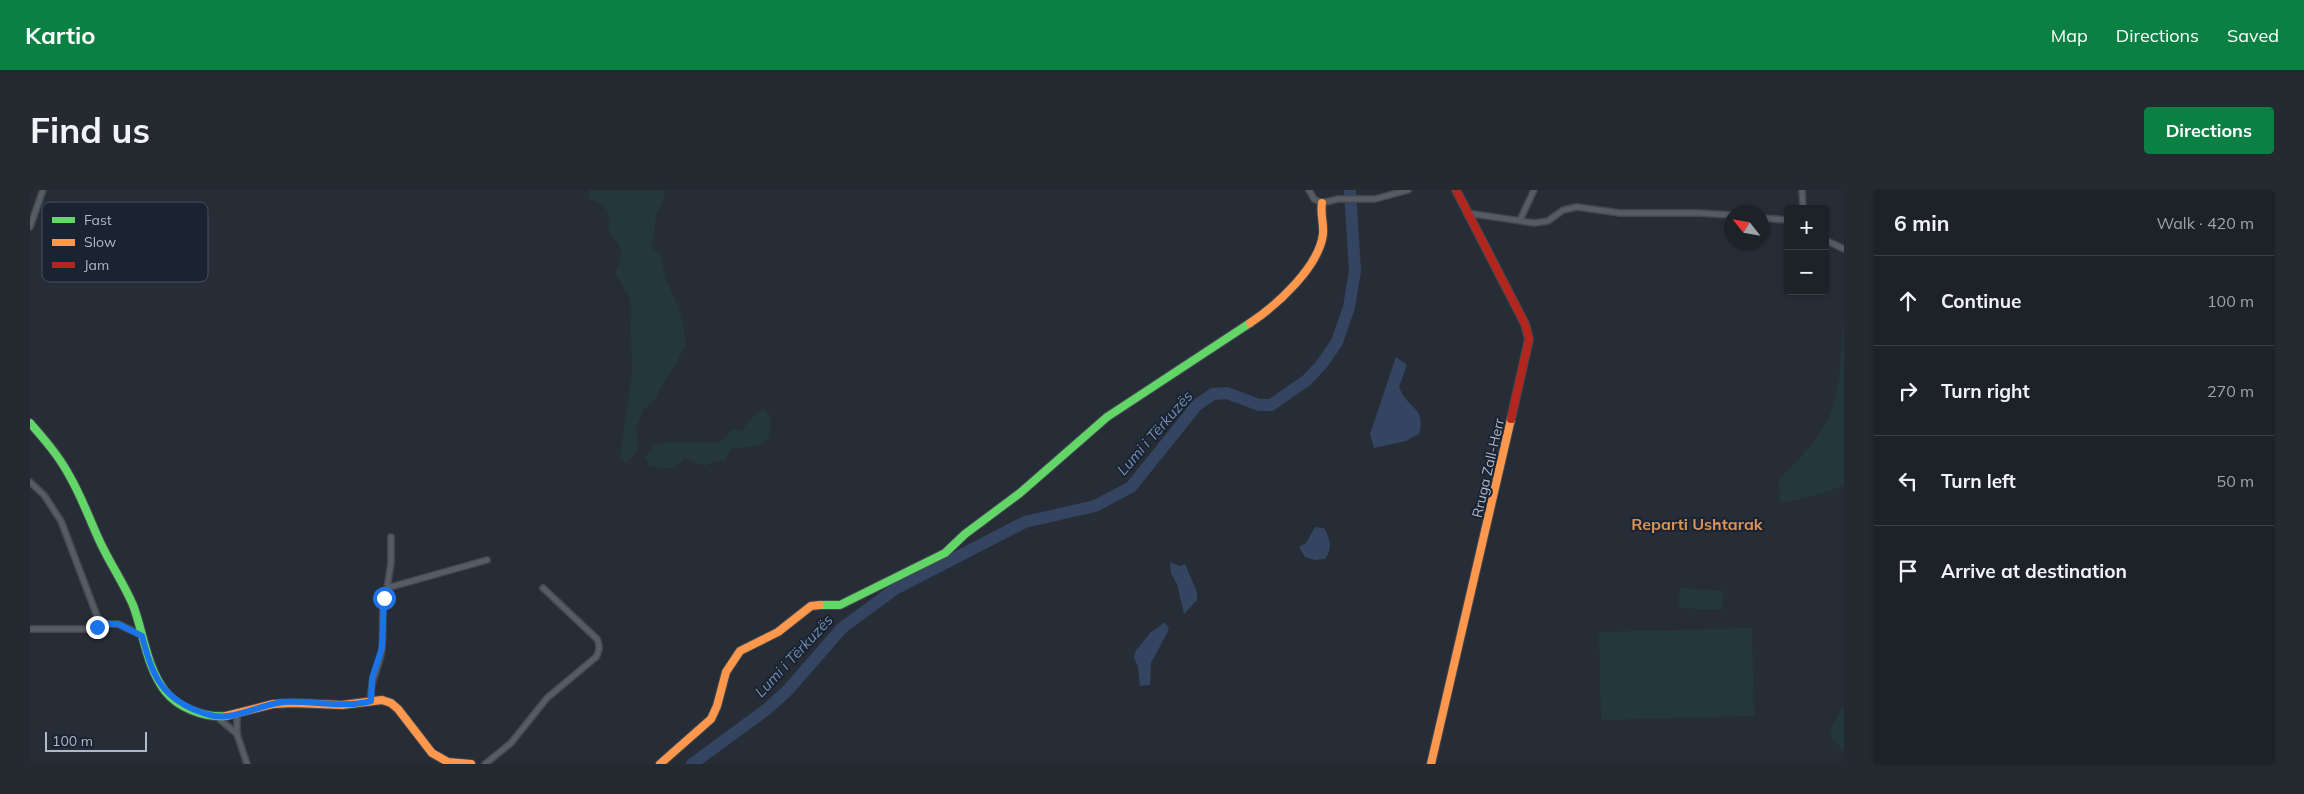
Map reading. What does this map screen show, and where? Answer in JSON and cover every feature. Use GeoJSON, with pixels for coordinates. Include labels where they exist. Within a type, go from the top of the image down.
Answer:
{"type":"FeatureCollection","features":[{"type":"Feature","properties":{"kind":"street"},"geometry":{"type":"LineString","coordinates":[[30,227],[44,190]]}},
{"type":"Feature","properties":{"kind":"street"},"geometry":{"type":"LineString","coordinates":[[1309,190],[1314,199],[1322,203],[1338,199],[1386,198],[1408,190]]}},
{"type":"Feature","properties":{"kind":"street","name":"Rruga Zall-Herr"},"geometry":{"type":"LineString","coordinates":[[1431,764],[1529,339],[1525,324],[1456,190]]}},
{"type":"Feature","properties":{"kind":"street"},"geometry":{"type":"LineString","coordinates":[[1520,220],[1534,190]]}},
{"type":"Feature","properties":{"kind":"street"},"geometry":{"type":"LineString","coordinates":[[1802,190],[1803,205]]}},
{"type":"Feature","properties":{"kind":"street"},"geometry":{"type":"LineString","coordinates":[[660,764],[672,750],[700,731],[712,719],[719,706],[726,671],[744,647],[776,634],[810,606],[817,603],[840,605],[936,558],[965,534],[1020,494],[1107,417],[1258,318],[1301,278],[1319,252],[1323,232],[1320,212],[1322,203]]}},
{"type":"Feature","properties":{"kind":"street"},"geometry":{"type":"LineString","coordinates":[[1467,214],[1542,222],[1563,210],[1577,207],[1620,213],[1724,215]]}},
{"type":"Feature","properties":{"kind":"street"},"geometry":{"type":"LineString","coordinates":[[1769,219],[1784,220]]}},
{"type":"Feature","properties":{"kind":"street"},"geometry":{"type":"LineString","coordinates":[[1829,242],[1844,249]]}},
{"type":"Feature","properties":{"kind":"street"},"geometry":{"type":"LineString","coordinates":[[30,423],[50,445],[74,483],[100,542],[131,601],[150,662],[164,690],[182,705],[216,716],[237,734]]}},
{"type":"Feature","properties":{"kind":"street"},"geometry":{"type":"LineString","coordinates":[[30,482],[44,495],[61,521],[100,624]]}},
{"type":"Feature","properties":{"kind":"street"},"geometry":{"type":"LineString","coordinates":[[371,701],[372,678],[382,648],[382,607],[391,563],[391,537]]}},
{"type":"Feature","properties":{"kind":"street"},"geometry":{"type":"LineString","coordinates":[[387,588],[487,560]]}},
{"type":"Feature","properties":{"kind":"street"},"geometry":{"type":"LineString","coordinates":[[485,764],[511,743],[547,698],[596,657],[599,651],[600,644],[597,639],[543,588]]}},
{"type":"Feature","properties":{"kind":"street"},"geometry":{"type":"LineString","coordinates":[[30,629],[93,629],[100,624],[118,624],[142,636]]}},
{"type":"Feature","properties":{"kind":"street"},"geometry":{"type":"LineString","coordinates":[[216,716],[237,714],[270,704],[284,702],[353,705],[381,700],[394,704],[406,718],[423,747],[433,755],[442,760],[471,764]]}},
{"type":"Feature","properties":{"kind":"street"},"geometry":{"type":"LineString","coordinates":[[237,714],[237,734],[247,764]]}},
{"type":"Feature","properties":{"kind":"green space"},"geometry":{"type":"Polygon","coordinates":[[[589,190],[666,190],[656,217],[652,248],[661,256],[665,277],[678,307],[684,328],[685,347],[654,400],[643,410],[636,429],[638,450],[626,464],[620,458],[632,375],[630,297],[615,274],[621,252],[618,243],[608,232],[609,214],[604,207],[588,198],[589,190]]]}},
{"type":"Feature","properties":{"kind":"green space"},"geometry":{"type":"Polygon","coordinates":[[[1844,319],[1844,486],[1801,499],[1780,502],[1779,480],[1813,443],[1833,407],[1840,369],[1844,319]]]}},
{"type":"Feature","properties":{"kind":"green space"},"geometry":{"type":"Polygon","coordinates":[[[763,409],[771,416],[769,438],[757,446],[731,449],[725,460],[714,461],[705,466],[684,458],[675,468],[650,467],[645,457],[656,444],[666,442],[719,443],[732,429],[742,431],[749,420],[763,409]]]}},
{"type":"Feature","properties":{"kind":"green space"},"geometry":{"type":"Polygon","coordinates":[[[1680,588],[1724,591],[1722,610],[1678,608],[1680,588]]]}},
{"type":"Feature","properties":{"kind":"green space"},"geometry":{"type":"Polygon","coordinates":[[[1752,628],[1754,716],[1601,720],[1599,632],[1752,628]]]}},
{"type":"Feature","properties":{"kind":"green space"},"geometry":{"type":"Polygon","coordinates":[[[1841,709],[1844,710],[1844,752],[1829,734],[1841,709]]]}},
{"type":"Feature","properties":{"kind":"water"},"geometry":{"type":"Polygon","coordinates":[[[1396,357],[1407,365],[1399,387],[1402,394],[1418,413],[1421,425],[1419,434],[1406,441],[1374,448],[1370,434],[1396,357]]]}},
{"type":"Feature","properties":{"kind":"water"},"geometry":{"type":"Polygon","coordinates":[[[1315,527],[1324,528],[1328,536],[1330,547],[1325,559],[1315,560],[1305,557],[1299,547],[1306,543],[1315,527]]]}},
{"type":"Feature","properties":{"kind":"water"},"geometry":{"type":"Polygon","coordinates":[[[1170,562],[1180,566],[1185,564],[1197,592],[1197,600],[1184,614],[1177,584],[1171,573],[1170,562]]]}},
{"type":"Feature","properties":{"kind":"water"},"geometry":{"type":"Polygon","coordinates":[[[1165,622],[1169,629],[1151,663],[1150,685],[1140,686],[1138,667],[1134,658],[1135,652],[1150,633],[1165,622]]]}},
{"type":"Feature","properties":{"kind":"waterway","name":"Lumi i Tërkuzës"},"geometry":{"type":"LineString","coordinates":[[692,764],[767,709],[788,690],[842,628],[895,589],[1025,522],[1095,506],[1131,487],[1197,405],[1213,394],[1227,393],[1259,405],[1271,405],[1307,380],[1321,365],[1337,342],[1349,307],[1355,271],[1350,190]]}},
{"type":"Feature","properties":{"kind":"traffic: fast"},"geometry":{"type":"LineString","coordinates":[[820,605],[840,605],[945,553],[965,534],[1020,493],[1107,417],[1250,323]]}},
{"type":"Feature","properties":{"kind":"traffic: fast"},"geometry":{"type":"LineString","coordinates":[[30,423],[61,461],[78,492],[101,544],[133,605],[149,660],[165,691],[170,697],[192,711],[226,716]]}},
{"type":"Feature","properties":{"kind":"traffic: slow"},"geometry":{"type":"LineString","coordinates":[[1250,323],[1284,296],[1314,259],[1320,247],[1323,234],[1322,203]]}},
{"type":"Feature","properties":{"kind":"traffic: slow"},"geometry":{"type":"LineString","coordinates":[[1431,764],[1511,419]]}},
{"type":"Feature","properties":{"kind":"traffic: slow"},"geometry":{"type":"LineString","coordinates":[[660,764],[711,719],[717,706],[726,672],[740,651],[778,632],[811,606],[820,605]]}},
{"type":"Feature","properties":{"kind":"traffic: slow"},"geometry":{"type":"LineString","coordinates":[[226,716],[273,704],[342,705],[382,700],[391,703],[398,709],[432,753],[448,762],[471,764]]}},
{"type":"Feature","properties":{"kind":"traffic: jam"},"geometry":{"type":"LineString","coordinates":[[1456,190],[1525,324],[1529,339],[1511,419]]}},
{"type":"Feature","properties":{"kind":"district","name":"Reparti Ushtarak"},"geometry":{"type":"Point","coordinates":[1697,524]}},
{"type":"Feature","properties":{"kind":"route"},"geometry":{"type":"LineString","coordinates":[[97,627],[100,624],[114,623],[126,626],[142,636],[150,662],[164,690],[171,698],[182,705],[200,712],[216,716],[227,716],[284,702],[353,705],[371,701],[372,678],[382,648],[382,607],[384,598]]}}]}
